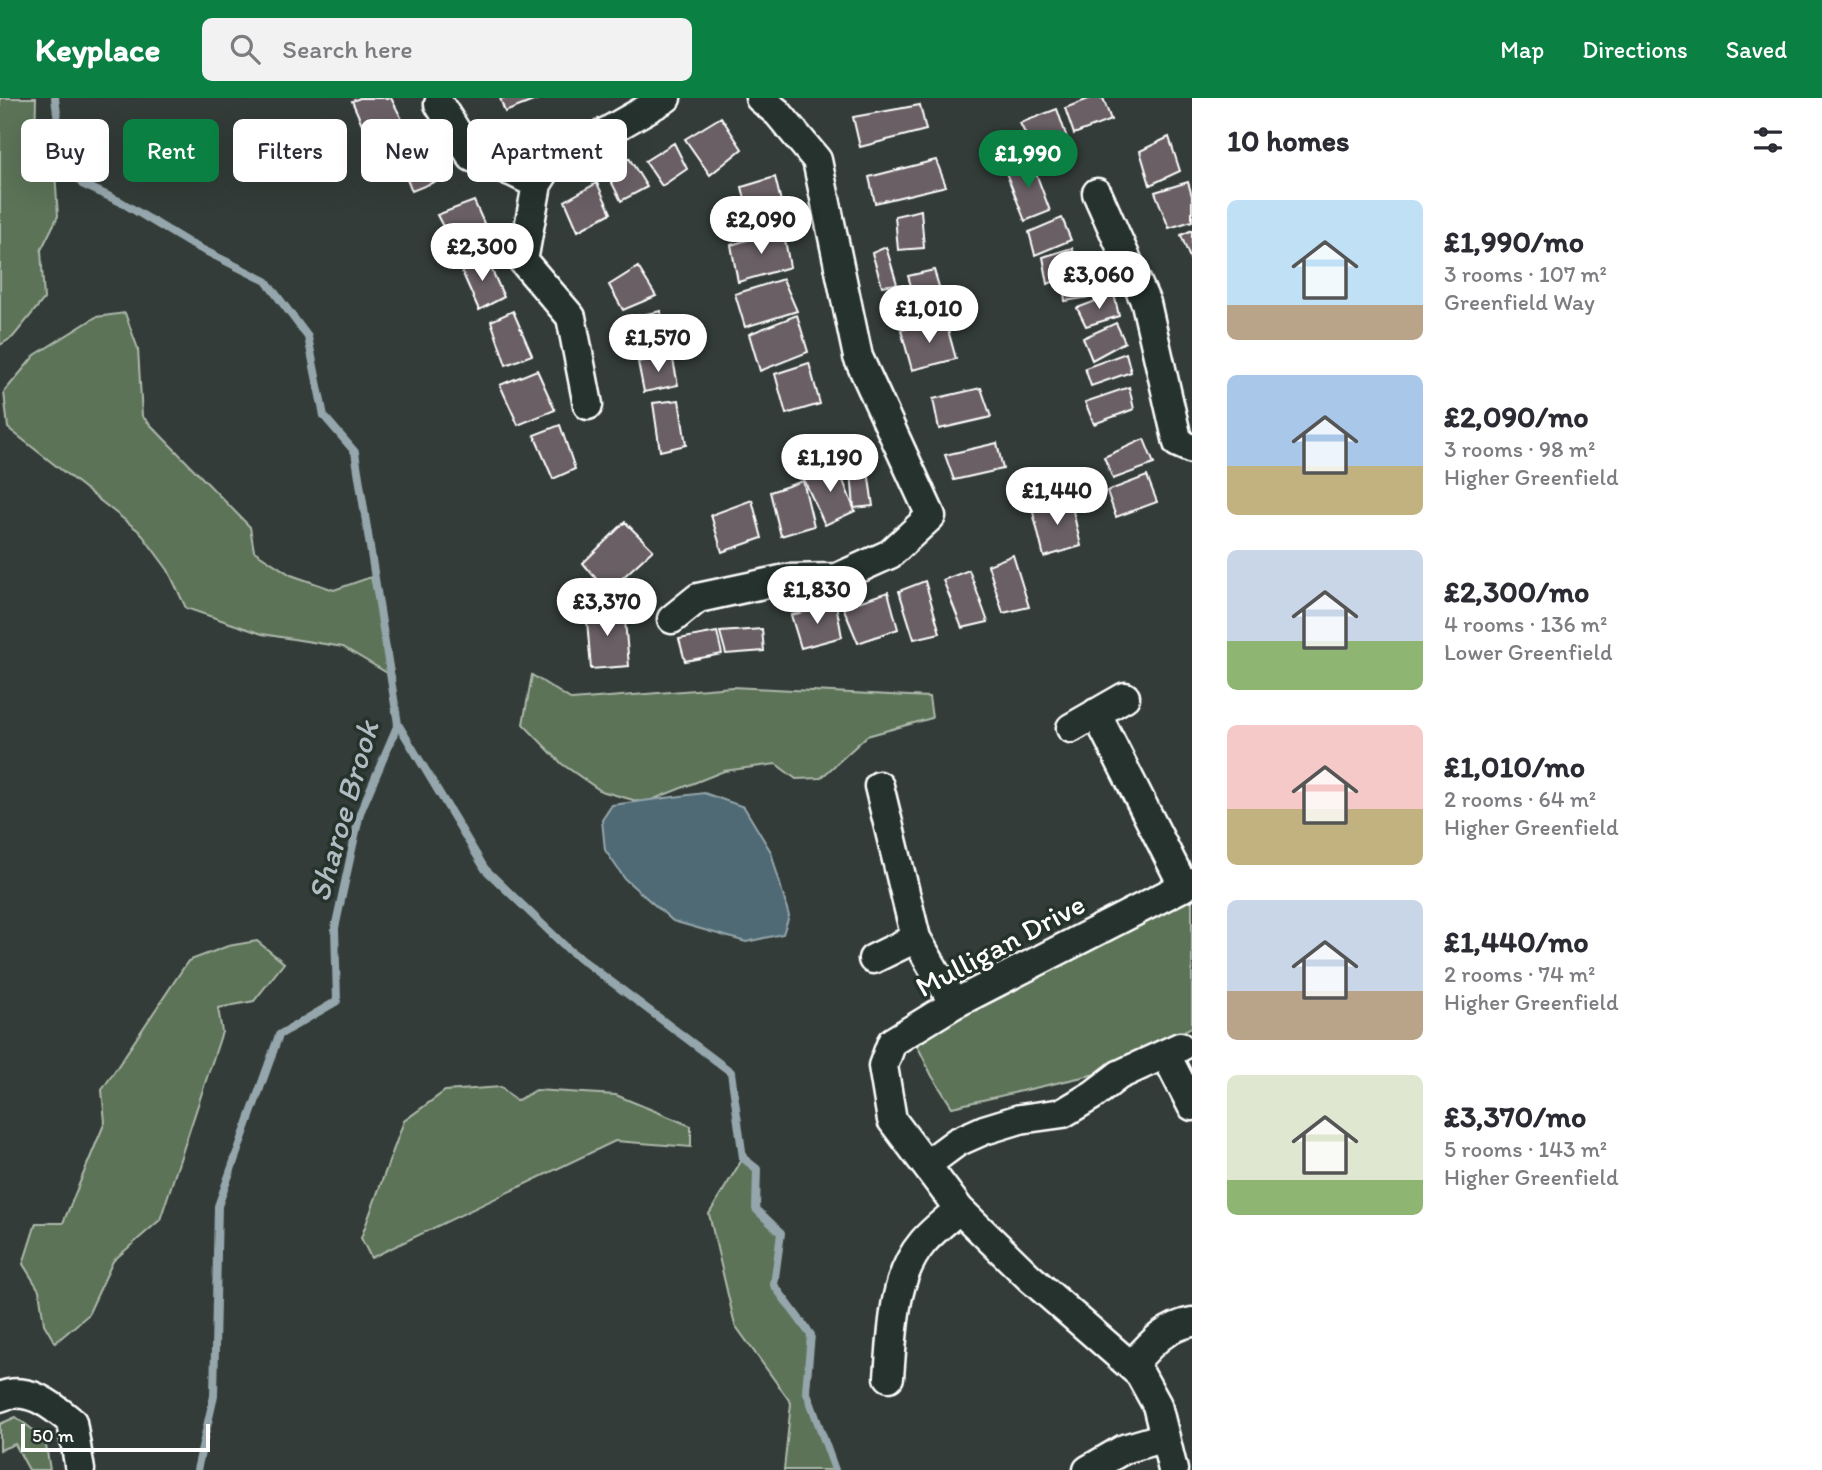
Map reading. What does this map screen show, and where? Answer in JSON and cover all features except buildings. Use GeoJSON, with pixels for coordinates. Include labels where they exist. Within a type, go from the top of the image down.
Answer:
{"type":"FeatureCollection","features":[{"type":"Feature","properties":{"kind":"street"},"geometry":{"type":"LineString","coordinates":[[588,405],[571,317],[523,261],[537,184],[549,165],[666,98]]}},
{"type":"Feature","properties":{"kind":"street"},"geometry":{"type":"LineString","coordinates":[[672,619],[698,598],[786,579],[837,578],[890,554],[931,516],[858,357],[817,160],[778,113],[761,98]]}},
{"type":"Feature","properties":{"kind":"street"},"geometry":{"type":"LineString","coordinates":[[439,104],[472,157],[537,184]]}},
{"type":"Feature","properties":{"kind":"street"},"geometry":{"type":"LineString","coordinates":[[1097,193],[1146,303],[1178,443],[1192,449]]}},
{"type":"Feature","properties":{"kind":"street"},"geometry":{"type":"LineString","coordinates":[[1071,728],[1125,697]]}},
{"type":"Feature","properties":{"kind":"street"},"geometry":{"type":"LineString","coordinates":[[1096,713],[1188,884]]}},
{"type":"Feature","properties":{"kind":"street"},"geometry":{"type":"LineString","coordinates":[[879,786],[916,938],[954,1004]]}},
{"type":"Feature","properties":{"kind":"street","name":"Mulligan Drive"},"geometry":{"type":"LineString","coordinates":[[1173,1470],[1157,1405],[1140,1374],[1029,1278],[959,1209],[892,1120],[883,1066],[892,1042],[954,1004],[1188,884]]}},
{"type":"Feature","properties":{"kind":"street"},"geometry":{"type":"LineString","coordinates":[[873,959],[916,938]]}},
{"type":"Feature","properties":{"kind":"street"},"geometry":{"type":"LineString","coordinates":[[926,1165],[957,1142],[984,1130],[1020,1119],[1063,1114],[1119,1075],[1173,1051],[1192,1106]]}},
{"type":"Feature","properties":{"kind":"street"},"geometry":{"type":"LineString","coordinates":[[889,1377],[895,1312],[905,1268],[922,1242],[959,1209]]}},
{"type":"Feature","properties":{"kind":"street"},"geometry":{"type":"LineString","coordinates":[[1131,1366],[1158,1335],[1192,1322]]}},
{"type":"Feature","properties":{"kind":"street"},"geometry":{"type":"LineString","coordinates":[[0,1397],[10,1393],[32,1396],[51,1404],[72,1422],[80,1470]]}},
{"type":"Feature","properties":{"kind":"street"},"geometry":{"type":"LineString","coordinates":[[1088,1470],[1124,1449],[1165,1437]]}},
{"type":"Feature","properties":{"kind":"green space"},"geometry":{"type":"Polygon","coordinates":[[[0,98],[36,98],[36,119],[21,119],[21,182],[56,182],[58,216],[41,250],[44,299],[13,337],[0,345],[0,98]]]}},
{"type":"Feature","properties":{"kind":"green space"},"geometry":{"type":"Polygon","coordinates":[[[125,313],[138,349],[142,416],[250,527],[254,551],[291,575],[334,590],[371,577],[394,677],[343,647],[262,634],[186,608],[168,570],[140,532],[8,428],[4,392],[35,355],[96,317],[125,313]]]}},
{"type":"Feature","properties":{"kind":"green space"},"geometry":{"type":"Polygon","coordinates":[[[532,675],[572,700],[732,687],[929,697],[932,718],[867,736],[821,778],[796,779],[776,764],[724,771],[644,803],[601,791],[562,764],[523,724],[532,675]]]}},
{"type":"Feature","properties":{"kind":"green space"},"geometry":{"type":"Polygon","coordinates":[[[1192,897],[1192,1027],[1100,1073],[952,1107],[932,1076],[915,1041],[1192,897]]]}},
{"type":"Feature","properties":{"kind":"green space"},"geometry":{"type":"Polygon","coordinates":[[[257,941],[284,963],[254,1001],[218,1008],[222,1032],[160,1220],[113,1261],[88,1315],[55,1343],[44,1324],[39,1290],[23,1264],[36,1223],[63,1223],[105,1122],[102,1090],[188,961],[228,946],[257,941]]]}},
{"type":"Feature","properties":{"kind":"green space"},"geometry":{"type":"Polygon","coordinates":[[[501,1087],[516,1101],[536,1090],[616,1095],[691,1126],[691,1147],[615,1141],[371,1258],[361,1238],[404,1121],[445,1091],[501,1087]]]}},
{"type":"Feature","properties":{"kind":"green space"},"geometry":{"type":"Polygon","coordinates":[[[743,1158],[757,1169],[756,1209],[781,1233],[774,1285],[811,1335],[806,1390],[835,1470],[784,1470],[791,1403],[735,1325],[709,1214],[743,1158]]]}},
{"type":"Feature","properties":{"kind":"green space"},"geometry":{"type":"Polygon","coordinates":[[[16,1417],[45,1439],[50,1470],[29,1470],[15,1444],[0,1450],[0,1424],[16,1417]]]}},
{"type":"Feature","properties":{"kind":"water"},"geometry":{"type":"Polygon","coordinates":[[[704,793],[744,807],[771,852],[789,916],[783,934],[746,942],[673,921],[625,879],[605,850],[602,820],[612,805],[704,793]]]}},
{"type":"Feature","properties":{"kind":"waterway","name":"Sharoe Brook"},"geometry":{"type":"LineString","coordinates":[[55,98],[60,137],[82,184],[121,202],[189,243],[266,281],[308,337],[324,416],[355,452],[398,724],[360,813],[335,928],[337,1001],[279,1035],[218,1206],[214,1396],[197,1470]]}},
{"type":"Feature","properties":{"kind":"waterway"},"geometry":{"type":"LineString","coordinates":[[398,724],[485,869],[569,950],[731,1072],[743,1158],[757,1169],[756,1209],[781,1233],[774,1285],[811,1335],[806,1390],[835,1470]]}}]}
